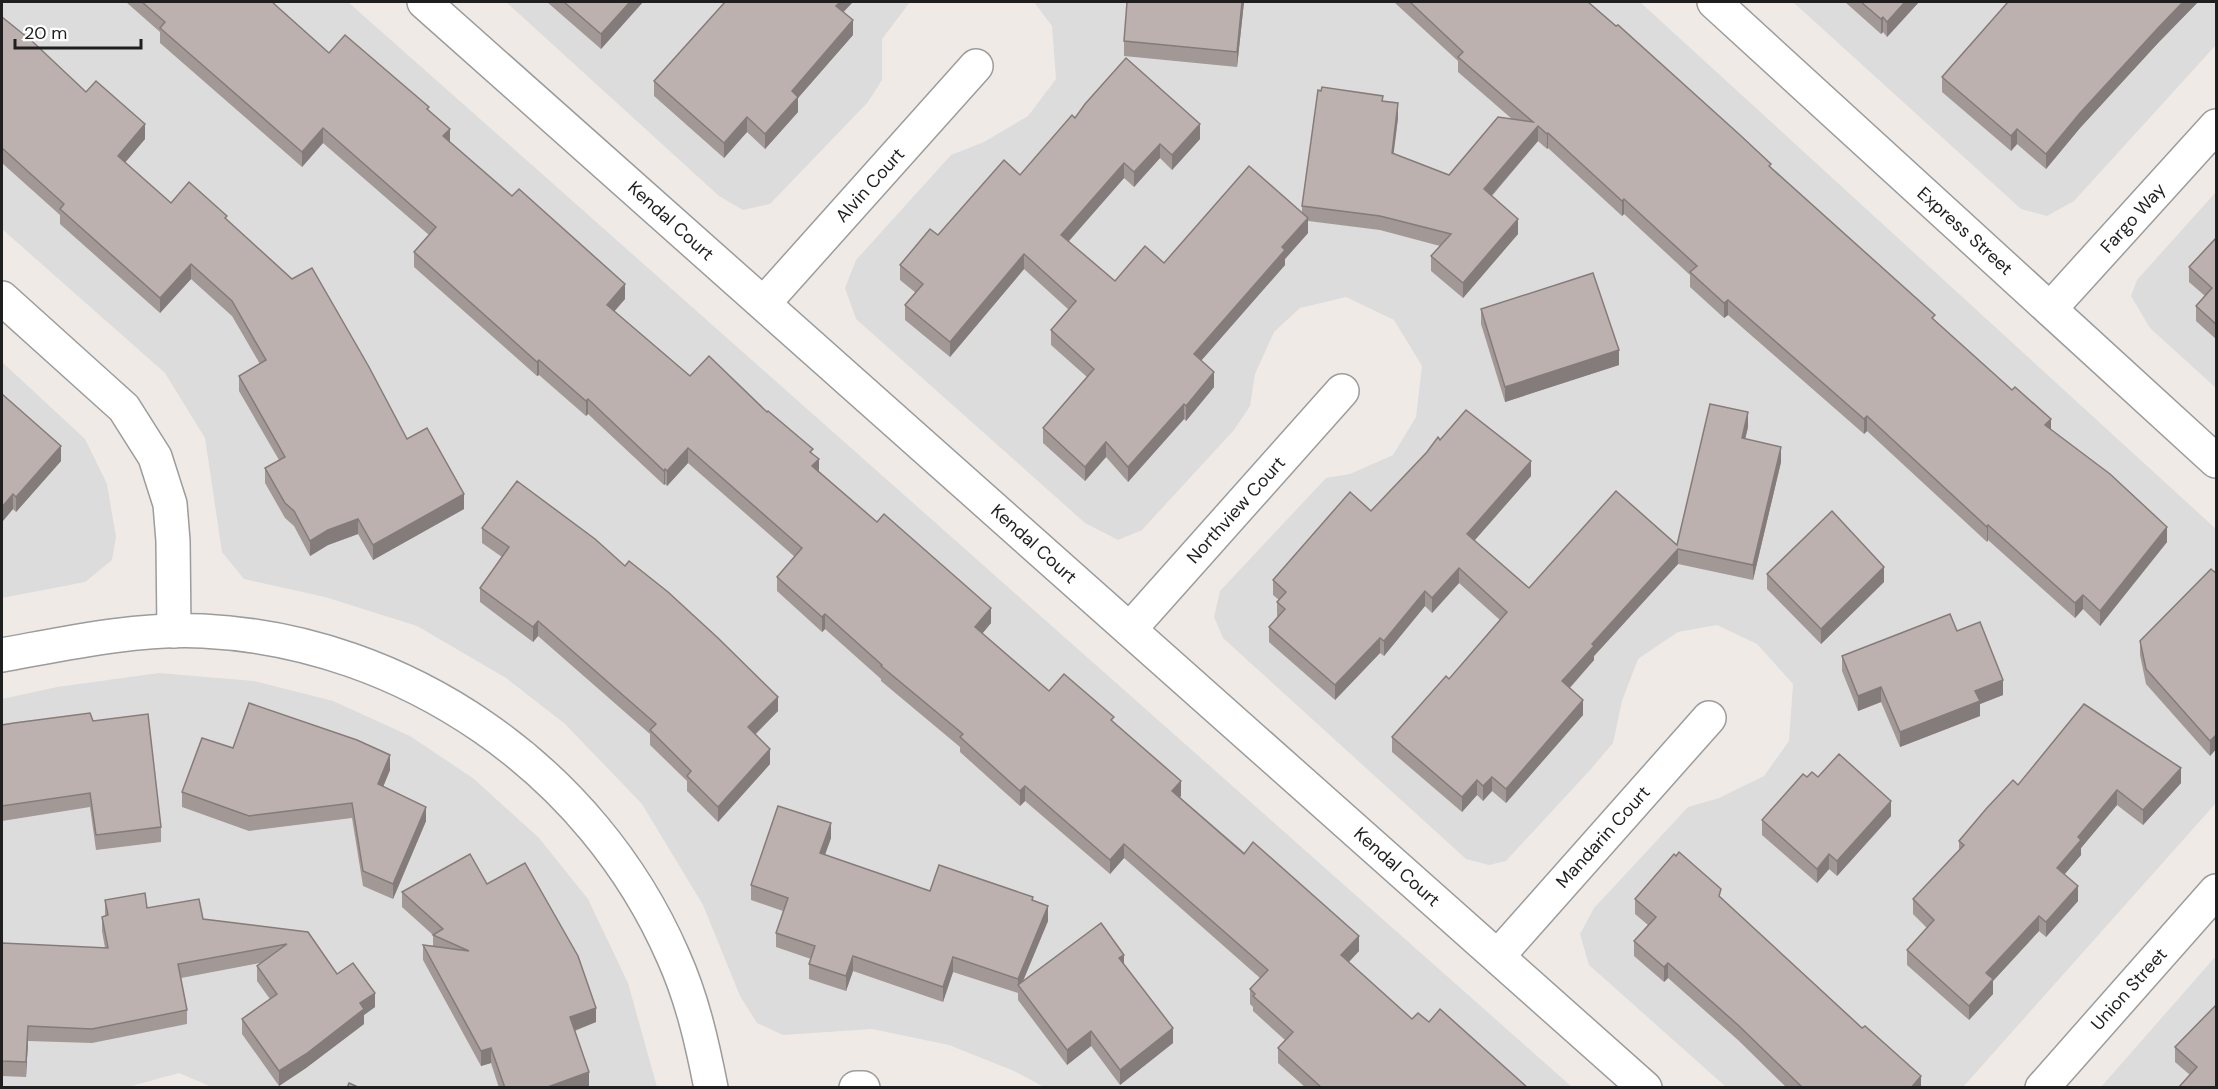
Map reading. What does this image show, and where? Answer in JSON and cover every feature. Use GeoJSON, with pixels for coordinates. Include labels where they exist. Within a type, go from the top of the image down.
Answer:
{"type":"FeatureCollection","features":[{"type":"Feature","properties":{"kind":"street","name":"Kendal Court"},"geometry":{"type":"LineString","coordinates":[[424,2],[1645,1088]]}},
{"type":"Feature","properties":{"kind":"street","name":"Express Street"},"geometry":{"type":"LineString","coordinates":[[1714,2],[2217,461]]}},
{"type":"Feature","properties":{"kind":"street","name":"Alvin Court"},"geometry":{"type":"LineString","coordinates":[[764,303],[976,66]]}},
{"type":"Feature","properties":{"kind":"street","name":"Fargo Way"},"geometry":{"type":"LineString","coordinates":[[2050,309],[2217,126]]}},
{"type":"Feature","properties":{"kind":"street"},"geometry":{"type":"LineString","coordinates":[[2,298],[124,408],[155,457],[171,513],[174,631]]}},
{"type":"Feature","properties":{"kind":"street","name":"Northview Court"},"geometry":{"type":"LineString","coordinates":[[1130,629],[1342,391]]}},
{"type":"Feature","properties":{"kind":"street"},"geometry":{"type":"LineString","coordinates":[[2,655],[121,634],[205,631],[278,640],[356,661],[434,695],[499,737],[551,781],[597,830],[639,889],[674,956],[700,1031],[711,1088]]}},
{"type":"Feature","properties":{"kind":"street","name":"Mandarin Court"},"geometry":{"type":"LineString","coordinates":[[1498,957],[1709,718]]}},
{"type":"Feature","properties":{"kind":"street","name":"Union Street"},"geometry":{"type":"LineString","coordinates":[[2042,1088],[2217,891]]}},
{"type":"Feature","properties":{"kind":"street"},"geometry":{"type":"LineString","coordinates":[[856,1088],[863,1088]]}},
{"type":"Feature","properties":{"kind":"shaded area"},"geometry":{"type":"Polygon","coordinates":[[[2,2],[348,2],[1572,1087],[1044,1087],[1014,1071],[949,1045],[872,1029],[783,1035],[757,1023],[740,996],[703,905],[642,804],[565,724],[506,678],[417,626],[325,597],[244,579],[222,552],[205,438],[165,373],[2,229],[2,2]]]}},
{"type":"Feature","properties":{"kind":"shaded area"},"geometry":{"type":"Polygon","coordinates":[[[506,2],[910,2],[882,39],[882,80],[868,102],[770,204],[743,210],[719,196],[506,2]]]}},
{"type":"Feature","properties":{"kind":"shaded area"},"geometry":{"type":"Polygon","coordinates":[[[1034,2],[1640,2],[2216,529],[2216,803],[1963,1087],[1726,1087],[1589,965],[1580,934],[1594,908],[1688,807],[1719,798],[1764,776],[1789,741],[1793,684],[1757,644],[1717,625],[1678,632],[1638,659],[1622,701],[1613,743],[1506,861],[1489,865],[1466,859],[1223,638],[1214,617],[1220,591],[1326,478],[1350,474],[1393,455],[1416,417],[1422,366],[1394,320],[1346,297],[1300,308],[1274,332],[1255,374],[1250,406],[1234,430],[1142,530],[1118,540],[1085,523],[856,319],[845,288],[856,260],[951,155],[984,142],[1028,116],[1056,79],[1052,26],[1034,2]]]}},
{"type":"Feature","properties":{"kind":"shaded area"},"geometry":{"type":"Polygon","coordinates":[[[1793,2],[2216,2],[2216,45],[2074,201],[2047,216],[2021,209],[1793,2]]]}},
{"type":"Feature","properties":{"kind":"shaded area"},"geometry":{"type":"Polygon","coordinates":[[[2216,192],[2216,388],[2150,328],[2131,296],[2137,280],[2216,192]]]}},
{"type":"Feature","properties":{"kind":"shaded area"},"geometry":{"type":"Polygon","coordinates":[[[2,362],[85,439],[107,484],[116,537],[112,560],[85,582],[2,598],[2,362]]]}},
{"type":"Feature","properties":{"kind":"shaded area"},"geometry":{"type":"Polygon","coordinates":[[[159,673],[254,681],[333,701],[410,736],[474,779],[539,838],[588,899],[628,983],[657,1087],[214,1088],[179,1073],[128,1087],[2,1087],[2,699],[57,687],[159,673]]]}},
{"type":"Feature","properties":{"kind":"shaded area"},"geometry":{"type":"Polygon","coordinates":[[[2216,956],[2216,1087],[2101,1087],[2216,956]]]}},
{"type":"Feature","properties":{"kind":"building"},"geometry":{"type":"Polygon","coordinates":[[[142,2],[272,2],[329,53],[345,35],[429,107],[427,109],[450,129],[443,136],[512,196],[519,189],[625,284],[607,305],[690,376],[709,356],[767,412],[813,449],[810,452],[819,459],[812,466],[877,522],[884,514],[991,608],[975,627],[1049,691],[1064,674],[1114,717],[1111,720],[1181,781],[1172,791],[1244,854],[1253,842],[1359,936],[1341,955],[1412,1019],[1418,1013],[1429,1022],[1440,1009],[1528,1088],[1322,1088],[1278,1048],[1293,1032],[1253,996],[1255,994],[1250,989],[1268,970],[1124,844],[1110,860],[1025,786],[1020,791],[960,737],[963,734],[881,666],[825,614],[822,617],[777,577],[802,548],[688,448],[667,471],[665,469],[664,471],[588,399],[586,401],[539,360],[537,362],[414,252],[436,227],[323,128],[302,152],[160,28],[165,22],[142,2]]]}},
{"type":"Feature","properties":{"kind":"building"},"geometry":{"type":"Polygon","coordinates":[[[564,2],[630,2],[601,34],[564,2]]]}},
{"type":"Feature","properties":{"kind":"building"},"geometry":{"type":"Polygon","coordinates":[[[725,2],[840,2],[836,6],[853,20],[792,91],[798,97],[765,134],[747,117],[724,143],[654,81],[725,2]]]}},
{"type":"Feature","properties":{"kind":"building"},"geometry":{"type":"Polygon","coordinates":[[[1127,2],[1242,2],[1237,52],[1124,41],[1127,2]]]}},
{"type":"Feature","properties":{"kind":"building"},"geometry":{"type":"Polygon","coordinates":[[[1410,2],[1588,2],[1616,26],[1618,25],[1740,135],[1771,164],[1769,166],[1935,315],[1932,318],[2012,390],[2015,387],[2051,419],[2045,425],[2110,474],[2167,527],[2100,611],[2083,595],[2075,603],[1988,525],[1987,527],[1867,416],[1864,419],[1728,300],[1724,303],[1690,272],[1697,266],[1624,199],[1622,201],[1538,126],[1484,189],[1518,219],[1463,283],[1431,256],[1451,234],[1380,216],[1302,206],[1318,90],[1321,91],[1322,87],[1383,96],[1382,101],[1398,103],[1392,153],[1449,175],[1498,117],[1533,122],[1458,57],[1463,52],[1410,2]]]}},
{"type":"Feature","properties":{"kind":"building"},"geometry":{"type":"Polygon","coordinates":[[[1861,2],[1905,2],[1887,22],[1861,2]]]}},
{"type":"Feature","properties":{"kind":"building"},"geometry":{"type":"Polygon","coordinates":[[[2008,2],[2183,2],[2080,113],[2046,154],[2017,129],[2011,136],[1942,77],[2008,2]]]}},
{"type":"Feature","properties":{"kind":"building"},"geometry":{"type":"Polygon","coordinates":[[[2,17],[33,42],[86,92],[96,81],[145,124],[118,156],[171,203],[189,182],[292,279],[312,268],[407,439],[427,428],[464,494],[373,545],[358,519],[328,530],[310,541],[294,511],[285,503],[265,468],[285,457],[239,376],[266,360],[232,301],[191,264],[160,298],[60,209],[64,204],[2,148],[2,17]]]}},
{"type":"Feature","properties":{"kind":"building"},"geometry":{"type":"Polygon","coordinates":[[[1126,58],[1200,124],[1172,155],[1160,144],[1134,172],[1124,163],[1061,235],[1115,281],[1145,246],[1164,263],[1249,166],[1308,218],[1282,247],[1285,250],[1194,354],[1214,372],[1186,406],[1184,404],[1128,467],[1106,442],[1085,467],[1043,428],[1094,369],[1051,330],[1076,301],[1024,254],[950,342],[905,305],[923,284],[900,265],[930,229],[938,235],[1004,160],[1020,175],[1072,115],[1075,118],[1126,58]]]}},
{"type":"Feature","properties":{"kind":"building"},"geometry":{"type":"Polygon","coordinates":[[[2217,237],[2217,325],[2196,306],[2212,288],[2189,267],[2217,237]]]}},
{"type":"Feature","properties":{"kind":"building"},"geometry":{"type":"Polygon","coordinates":[[[1593,273],[1619,350],[1505,387],[1481,309],[1593,273]]]}},
{"type":"Feature","properties":{"kind":"building"},"geometry":{"type":"Polygon","coordinates":[[[2,394],[61,446],[16,497],[13,494],[2,507],[2,394]]]}},
{"type":"Feature","properties":{"kind":"building"},"geometry":{"type":"Polygon","coordinates":[[[1710,404],[1748,412],[1742,438],[1781,447],[1753,565],[1678,549],[1592,644],[1594,646],[1562,681],[1583,700],[1506,789],[1492,777],[1483,786],[1477,780],[1462,797],[1392,737],[1446,676],[1449,679],[1507,612],[1459,568],[1432,598],[1425,591],[1384,641],[1380,638],[1335,685],[1269,627],[1285,609],[1277,602],[1286,592],[1273,580],[1350,492],[1371,511],[1427,452],[1438,437],[1440,440],[1466,410],[1531,461],[1467,534],[1529,588],[1616,491],[1677,545],[1710,404]]]}},
{"type":"Feature","properties":{"kind":"building"},"geometry":{"type":"Polygon","coordinates":[[[517,481],[595,539],[625,566],[629,561],[668,592],[778,697],[748,727],[770,749],[718,807],[687,776],[691,771],[650,730],[656,724],[538,621],[533,627],[480,588],[509,547],[482,528],[517,481]]]}},
{"type":"Feature","properties":{"kind":"building"},"geometry":{"type":"Polygon","coordinates":[[[1832,511],[1884,567],[1821,629],[1767,574],[1832,511]]]}},
{"type":"Feature","properties":{"kind":"building"},"geometry":{"type":"Polygon","coordinates":[[[2211,569],[2217,574],[2217,734],[2210,741],[2146,669],[2140,641],[2211,569]]]}},
{"type":"Feature","properties":{"kind":"building"},"geometry":{"type":"Polygon","coordinates":[[[1950,614],[1957,631],[1980,622],[2003,680],[1975,691],[1980,701],[1900,732],[1881,687],[1858,696],[1842,656],[1950,614]]]}},
{"type":"Feature","properties":{"kind":"building"},"geometry":{"type":"Polygon","coordinates":[[[249,703],[357,740],[390,755],[378,784],[426,807],[393,884],[363,871],[352,803],[249,816],[182,792],[202,738],[233,748],[249,703]]]}},
{"type":"Feature","properties":{"kind":"building"},"geometry":{"type":"Polygon","coordinates":[[[2084,704],[2181,768],[2143,810],[2117,790],[2078,837],[2081,840],[2057,868],[2078,886],[2046,922],[2039,916],[1986,973],[1993,979],[1969,1006],[1907,950],[1934,920],[1913,899],[1964,845],[1959,841],[1986,809],[2013,780],[2018,785],[2084,704]]]}},
{"type":"Feature","properties":{"kind":"building"},"geometry":{"type":"Polygon","coordinates":[[[90,713],[93,721],[148,714],[161,827],[96,835],[90,793],[2,806],[2,725],[90,713]]]}},
{"type":"Feature","properties":{"kind":"building"},"geometry":{"type":"Polygon","coordinates":[[[1839,754],[1891,801],[1837,861],[1829,854],[1817,869],[1762,820],[1803,774],[1807,777],[1812,772],[1818,777],[1839,754]]]}},
{"type":"Feature","properties":{"kind":"building"},"geometry":{"type":"Polygon","coordinates":[[[778,806],[831,823],[820,853],[930,891],[939,865],[1033,897],[1032,900],[1048,906],[1018,979],[953,957],[943,987],[853,956],[846,976],[809,964],[815,946],[776,933],[788,898],[751,885],[778,806]]]}},
{"type":"Feature","properties":{"kind":"building"},"geometry":{"type":"Polygon","coordinates":[[[1679,852],[1721,889],[1719,896],[1862,1028],[1865,1026],[1921,1076],[1911,1088],[1803,1088],[1738,1025],[1668,963],[1664,967],[1634,941],[1656,917],[1635,899],[1674,854],[1676,856],[1679,852]]]}},
{"type":"Feature","properties":{"kind":"building"},"geometry":{"type":"Polygon","coordinates":[[[470,854],[487,884],[525,863],[578,956],[596,1008],[570,1017],[589,1072],[545,1088],[505,1088],[491,1048],[481,1051],[423,945],[469,951],[433,935],[443,929],[402,892],[470,854]]]}},
{"type":"Feature","properties":{"kind":"building"},"geometry":{"type":"Polygon","coordinates":[[[145,893],[147,908],[199,899],[203,919],[308,932],[337,974],[353,963],[375,993],[360,1003],[364,1009],[306,1054],[279,1071],[242,1019],[277,994],[257,966],[287,944],[178,964],[187,1010],[92,1029],[28,1026],[26,1062],[2,1061],[2,943],[108,948],[102,917],[108,915],[105,900],[145,893]]]}},
{"type":"Feature","properties":{"kind":"building"},"geometry":{"type":"Polygon","coordinates":[[[1101,923],[1124,955],[1119,958],[1173,1028],[1120,1070],[1091,1031],[1067,1050],[1018,985],[1101,923]]]}},
{"type":"Feature","properties":{"kind":"building"},"geometry":{"type":"Polygon","coordinates":[[[2217,1004],[2217,1088],[2178,1088],[2197,1067],[2175,1047],[2217,1004]]]}},
{"type":"Feature","properties":{"kind":"building"},"geometry":{"type":"Polygon","coordinates":[[[349,1083],[360,1088],[347,1088],[349,1083]]]}}]}
